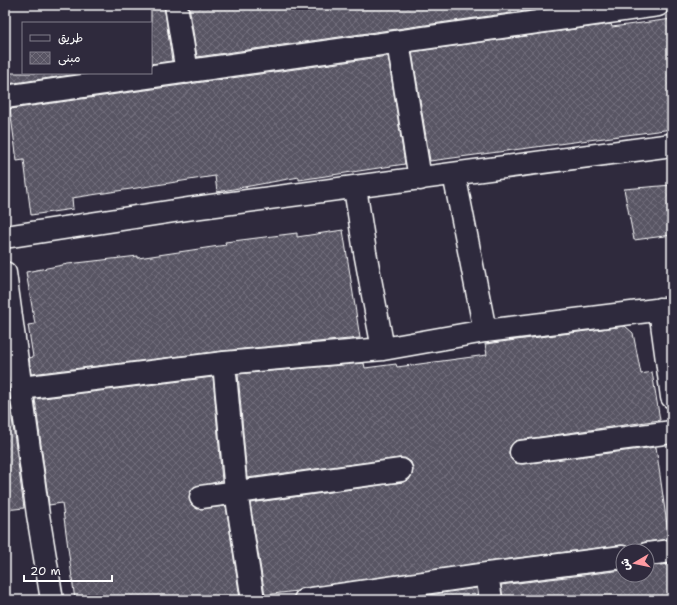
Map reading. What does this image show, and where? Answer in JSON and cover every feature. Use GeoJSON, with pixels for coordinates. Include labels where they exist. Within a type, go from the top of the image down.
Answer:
{"type":"FeatureCollection","features":[{"type":"Feature","properties":{"kind":"street"},"geometry":{"type":"LineString","coordinates":[[176,5],[187,72]]}},
{"type":"Feature","properties":{"kind":"street"},"geometry":{"type":"LineString","coordinates":[[5,98],[398,42],[612,8],[658,5]]}},
{"type":"Feature","properties":{"kind":"street"},"geometry":{"type":"LineString","coordinates":[[398,42],[420,179]]}},
{"type":"Feature","properties":{"kind":"street"},"geometry":{"type":"LineString","coordinates":[[5,237],[194,208],[355,188],[672,145]]}},
{"type":"Feature","properties":{"kind":"street"},"geometry":{"type":"LineString","coordinates":[[454,174],[485,331]]}},
{"type":"Feature","properties":{"kind":"street"},"geometry":{"type":"LineString","coordinates":[[355,188],[383,349]]}},
{"type":"Feature","properties":{"kind":"street"},"geometry":{"type":"LineString","coordinates":[[5,273],[20,388],[52,600]]}},
{"type":"Feature","properties":{"kind":"street"},"geometry":{"type":"LineString","coordinates":[[20,388],[224,363],[383,349],[485,331],[666,308],[672,397]]}},
{"type":"Feature","properties":{"kind":"street"},"geometry":{"type":"LineString","coordinates":[[224,363],[236,492],[253,600]]}},
{"type":"Feature","properties":{"kind":"street"},"geometry":{"type":"LineString","coordinates":[[521,452],[672,432]]}},
{"type":"Feature","properties":{"kind":"street"},"geometry":{"type":"LineString","coordinates":[[200,497],[401,470]]}},
{"type":"Feature","properties":{"kind":"street"},"geometry":{"type":"LineString","coordinates":[[655,553],[672,551]]}},
{"type":"Feature","properties":{"kind":"street"},"geometry":{"type":"LineString","coordinates":[[305,600],[487,574],[615,558]]}},
{"type":"Feature","properties":{"kind":"street"},"geometry":{"type":"LineString","coordinates":[[487,574],[491,600]]}},
{"type":"Feature","properties":{"kind":"building"},"geometry":{"type":"Polygon","coordinates":[[[151,5],[164,5],[172,61],[152,64],[151,5]]]}},
{"type":"Feature","properties":{"kind":"building"},"geometry":{"type":"Polygon","coordinates":[[[189,5],[568,5],[197,57],[189,5]]]}},
{"type":"Feature","properties":{"kind":"building"},"geometry":{"type":"Polygon","coordinates":[[[672,19],[672,129],[430,161],[412,52],[611,24],[612,27],[672,19]]]}},
{"type":"Feature","properties":{"kind":"building"},"geometry":{"type":"Polygon","coordinates":[[[388,56],[405,164],[299,180],[299,177],[217,192],[215,176],[72,198],[73,209],[31,215],[24,160],[17,161],[10,109],[388,56]]]}},
{"type":"Feature","properties":{"kind":"building"},"geometry":{"type":"Polygon","coordinates":[[[6,73],[79,74],[7,84],[6,73]]]}},
{"type":"Feature","properties":{"kind":"building"},"geometry":{"type":"Polygon","coordinates":[[[672,185],[672,235],[634,240],[624,189],[672,185]]]}},
{"type":"Feature","properties":{"kind":"building"},"geometry":{"type":"Polygon","coordinates":[[[343,230],[360,338],[222,351],[31,374],[29,358],[33,357],[28,325],[35,324],[26,272],[68,264],[138,256],[138,258],[226,245],[225,242],[297,233],[297,237],[343,230]]]}},
{"type":"Feature","properties":{"kind":"building"},"geometry":{"type":"Polygon","coordinates":[[[625,326],[633,333],[641,374],[652,372],[660,420],[519,440],[514,442],[510,447],[509,454],[511,459],[516,463],[523,464],[656,447],[669,539],[642,543],[615,543],[615,546],[485,562],[303,588],[297,591],[265,595],[250,503],[403,482],[409,480],[413,469],[411,462],[405,458],[399,458],[247,478],[238,374],[364,363],[365,368],[396,364],[397,367],[487,355],[485,344],[625,326]]]}},
{"type":"Feature","properties":{"kind":"building"},"geometry":{"type":"Polygon","coordinates":[[[5,366],[24,508],[5,510],[5,366]]]}},
{"type":"Feature","properties":{"kind":"building"},"geometry":{"type":"Polygon","coordinates":[[[213,377],[222,481],[194,487],[190,492],[189,498],[191,504],[197,509],[226,506],[240,598],[226,600],[75,600],[62,503],[49,505],[35,399],[213,377]]]}},
{"type":"Feature","properties":{"kind":"building"},"geometry":{"type":"Polygon","coordinates":[[[672,564],[672,600],[503,600],[501,585],[615,571],[615,583],[655,583],[655,565],[672,564]]]}},
{"type":"Feature","properties":{"kind":"building"},"geometry":{"type":"Polygon","coordinates":[[[477,588],[478,600],[393,600],[477,588]]]}}]}
